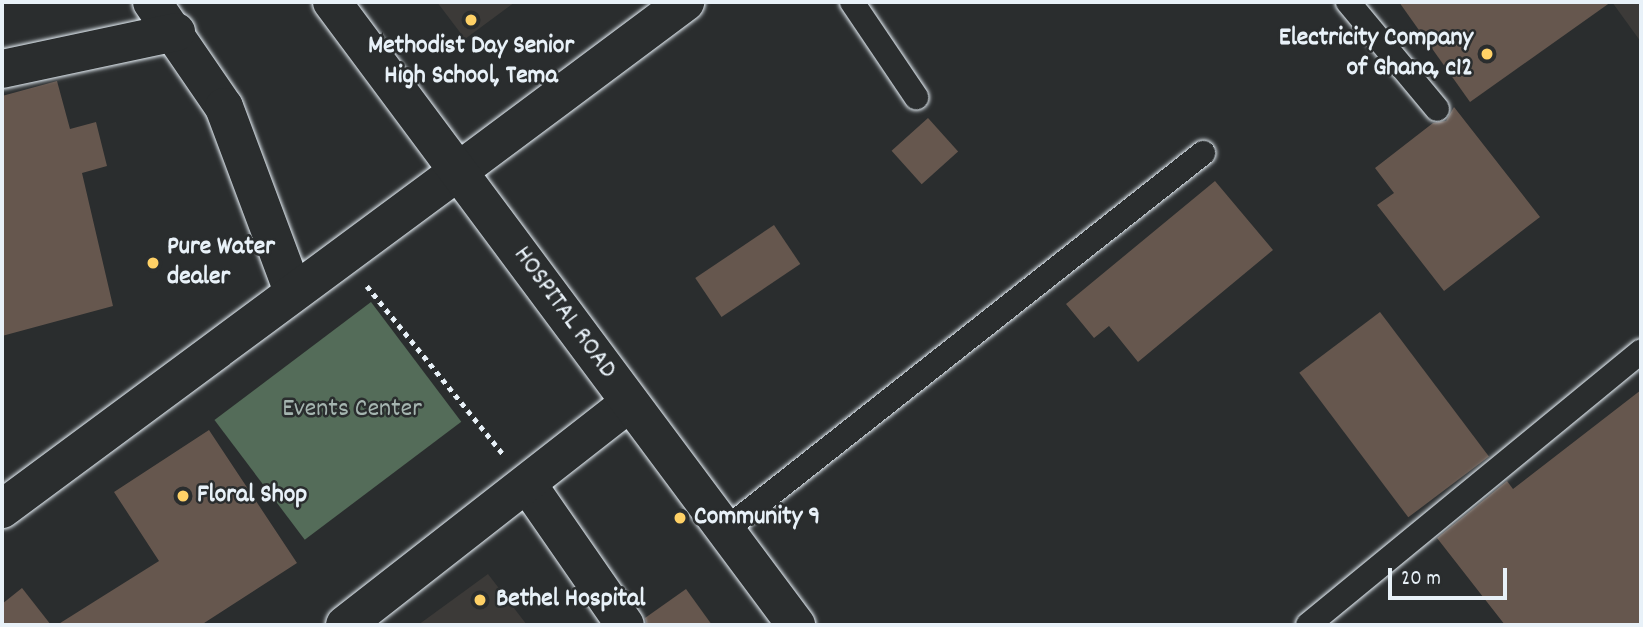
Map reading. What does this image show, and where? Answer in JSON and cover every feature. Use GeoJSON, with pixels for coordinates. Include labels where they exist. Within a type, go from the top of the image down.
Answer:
{"type":"FeatureCollection","features":[{"type":"Feature","properties":{"kind":"street"},"geometry":{"type":"LineString","coordinates":[[152,2],[176,33],[224,107],[293,292]]}},
{"type":"Feature","properties":{"kind":"street","name":"HOSPITAL ROAD"},"geometry":{"type":"LineString","coordinates":[[332,2],[460,170],[629,403],[796,625]]}},
{"type":"Feature","properties":{"kind":"street"},"geometry":{"type":"LineString","coordinates":[[2,509],[685,2]]}},
{"type":"Feature","properties":{"kind":"street"},"geometry":{"type":"LineString","coordinates":[[2,69],[176,33]]}},
{"type":"Feature","properties":{"kind":"street"},"geometry":{"type":"LineString","coordinates":[[345,625],[528,485],[629,403]]}},
{"type":"Feature","properties":{"kind":"street"},"geometry":{"type":"LineString","coordinates":[[528,485],[625,625]]}},
{"type":"Feature","properties":{"kind":"lane"},"geometry":{"type":"LineString","coordinates":[[852,2],[916,97]]}},
{"type":"Feature","properties":{"kind":"lane"},"geometry":{"type":"LineString","coordinates":[[1348,2],[1437,109]]}},
{"type":"Feature","properties":{"kind":"lane"},"geometry":{"type":"LineString","coordinates":[[725,530],[1203,153]]}},
{"type":"Feature","properties":{"kind":"lane"},"geometry":{"type":"LineString","coordinates":[[1308,625],[1641,351]]}},
{"type":"Feature","properties":{"kind":"path"},"geometry":{"type":"LineString","coordinates":[[343,256],[528,485]]}},
{"type":"Feature","properties":{"kind":"shaded area","name":"Methodist Day Senior High School, Tema"},"geometry":{"type":"Polygon","coordinates":[[[437,2],[515,2],[465,39],[437,2]]]}},
{"type":"Feature","properties":{"kind":"shaded area"},"geometry":{"type":"Polygon","coordinates":[[[1612,2],[1641,2],[1641,42],[1612,2]]]}},
{"type":"Feature","properties":{"kind":"shaded area","name":"Bethel Hospital"},"geometry":{"type":"Polygon","coordinates":[[[488,574],[527,625],[418,625],[488,574]]]}},
{"type":"Feature","properties":{"kind":"green space","name":"Events Center"},"geometry":{"type":"Polygon","coordinates":[[[371,302],[461,422],[305,540],[214,420],[371,302]]]}},
{"type":"Feature","properties":{"kind":"building","name":"Electricity Company of Ghana, c12"},"geometry":{"type":"Polygon","coordinates":[[[1399,2],[1611,2],[1470,102],[1399,2]]]}},
{"type":"Feature","properties":{"kind":"building"},"geometry":{"type":"Polygon","coordinates":[[[57,81],[70,129],[96,122],[107,166],[82,173],[113,306],[2,336],[2,96],[57,81]]]}},
{"type":"Feature","properties":{"kind":"building"},"geometry":{"type":"Polygon","coordinates":[[[1454,107],[1540,217],[1444,291],[1377,205],[1394,193],[1375,168],[1433,123],[1446,121],[1454,107]]]}},
{"type":"Feature","properties":{"kind":"building"},"geometry":{"type":"Polygon","coordinates":[[[928,118],[958,151],[922,184],[892,151],[928,118]]]}},
{"type":"Feature","properties":{"kind":"building"},"geometry":{"type":"Polygon","coordinates":[[[1215,181],[1273,250],[1138,362],[1109,326],[1094,338],[1066,304],[1215,181]]]}},
{"type":"Feature","properties":{"kind":"building"},"geometry":{"type":"Polygon","coordinates":[[[774,225],[800,264],[722,317],[695,278],[774,225]]]}},
{"type":"Feature","properties":{"kind":"building"},"geometry":{"type":"Polygon","coordinates":[[[1380,312],[1489,457],[1408,517],[1299,373],[1380,312]]]}},
{"type":"Feature","properties":{"kind":"building"},"geometry":{"type":"Polygon","coordinates":[[[1641,390],[1641,625],[1505,625],[1437,538],[1507,481],[1513,489],[1641,390]]]}},
{"type":"Feature","properties":{"kind":"building"},"geometry":{"type":"Polygon","coordinates":[[[209,430],[297,563],[201,625],[57,625],[159,561],[114,492],[209,430]]]}},
{"type":"Feature","properties":{"kind":"building"},"geometry":{"type":"Polygon","coordinates":[[[22,588],[51,625],[2,625],[2,604],[22,588]]]}},
{"type":"Feature","properties":{"kind":"building"},"geometry":{"type":"Polygon","coordinates":[[[686,589],[712,625],[647,625],[645,618],[686,589]]]}},
{"type":"Feature","properties":{"kind":"place","name":"Methodist Day Senior High School, Tema"},"geometry":{"type":"Point","coordinates":[471,20]}},
{"type":"Feature","properties":{"kind":"place","name":"Electricity Company of Ghana, c12"},"geometry":{"type":"Point","coordinates":[1487,54]}},
{"type":"Feature","properties":{"kind":"place","name":"Pure Water dealer"},"geometry":{"type":"Point","coordinates":[153,263]}},
{"type":"Feature","properties":{"kind":"place","name":"Floral Shop"},"geometry":{"type":"Point","coordinates":[183,496]}},
{"type":"Feature","properties":{"kind":"place","name":"Community 9"},"geometry":{"type":"Point","coordinates":[680,518]}},
{"type":"Feature","properties":{"kind":"place","name":"Bethel Hospital"},"geometry":{"type":"Point","coordinates":[480,600]}}]}
